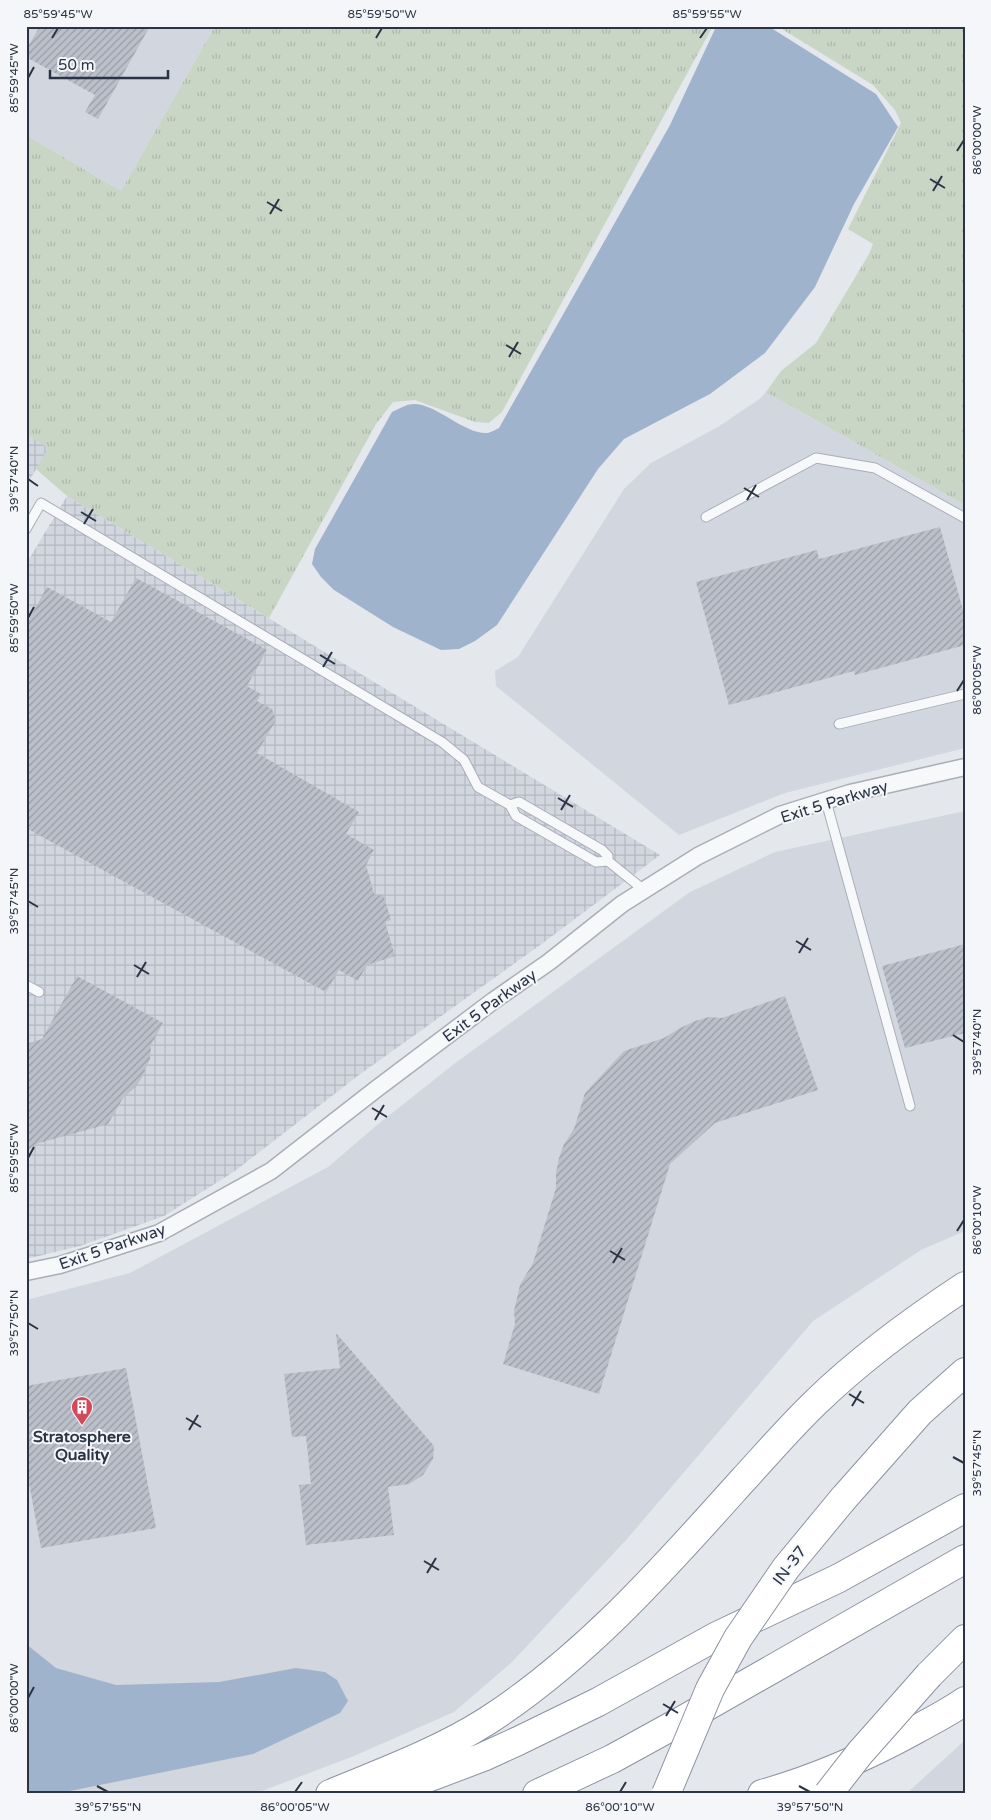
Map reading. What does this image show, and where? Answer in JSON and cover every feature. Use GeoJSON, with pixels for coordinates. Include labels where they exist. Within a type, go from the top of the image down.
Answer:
{"type":"FeatureCollection","features":[{"type":"Feature","properties":{"kind":"highway"},"geometry":{"type":"LineString","coordinates":[[330,1794],[439,1748],[486,1721],[566,1661],[622,1611],[814,1404],[857,1364],[916,1319],[965,1286]]}},
{"type":"Feature","properties":{"kind":"highway","name":"IN-37"},"geometry":{"type":"LineString","coordinates":[[666,1794],[710,1690],[738,1638],[786,1568],[843,1499],[920,1412],[965,1372]]}},
{"type":"Feature","properties":{"kind":"highway"},"geometry":{"type":"LineString","coordinates":[[385,1794],[483,1757],[598,1702],[715,1637],[839,1578],[965,1508]]}},
{"type":"Feature","properties":{"kind":"highway"},"geometry":{"type":"LineString","coordinates":[[537,1794],[612,1759],[965,1560]]}},
{"type":"Feature","properties":{"kind":"highway"},"geometry":{"type":"LineString","coordinates":[[828,1794],[929,1675],[965,1639]]}},
{"type":"Feature","properties":{"kind":"highway"},"geometry":{"type":"LineString","coordinates":[[762,1794],[845,1766],[898,1740],[965,1701]]}},
{"type":"Feature","properties":{"kind":"street","name":"Exit 5 Parkway"},"geometry":{"type":"LineString","coordinates":[[26,1272],[60,1265],[159,1233],[271,1171],[486,1006],[549,962],[622,904],[698,856],[780,815],[850,793],[965,767]]}},
{"type":"Feature","properties":{"kind":"lane"},"geometry":{"type":"LineString","coordinates":[[706,517],[816,458],[875,468],[965,518]]}},
{"type":"Feature","properties":{"kind":"lane"},"geometry":{"type":"LineString","coordinates":[[26,529],[42,503],[442,742],[464,760],[478,787],[510,804],[516,816],[596,862],[608,861],[644,890]]}},
{"type":"Feature","properties":{"kind":"lane"},"geometry":{"type":"LineString","coordinates":[[839,724],[965,694]]}},
{"type":"Feature","properties":{"kind":"lane"},"geometry":{"type":"LineString","coordinates":[[826,801],[910,1106]]}},
{"type":"Feature","properties":{"kind":"lane"},"geometry":{"type":"LineString","coordinates":[[510,804],[519,802],[602,850],[608,856],[608,861]]}},
{"type":"Feature","properties":{"kind":"lane"},"geometry":{"type":"LineString","coordinates":[[26,985],[39,992]]}},
{"type":"Feature","properties":{"kind":"shaded area"},"geometry":{"type":"Polygon","coordinates":[[[26,26],[215,26],[121,191],[26,135],[26,26]]]}},
{"type":"Feature","properties":{"kind":"shaded area"},"geometry":{"type":"Polygon","coordinates":[[[766,392],[965,505],[965,748],[785,793],[679,835],[496,686],[495,671],[518,657],[624,489],[651,463],[718,427],[761,398],[766,392]]]}},
{"type":"Feature","properties":{"kind":"shaded area"},"geometry":{"type":"Polygon","coordinates":[[[26,434],[49,448],[26,486],[26,434]]]}},
{"type":"Feature","properties":{"kind":"shaded area"},"geometry":{"type":"Polygon","coordinates":[[[67,496],[660,855],[543,943],[359,1075],[235,1171],[164,1216],[80,1246],[26,1259],[26,564],[67,496]]]}},
{"type":"Feature","properties":{"kind":"shaded area"},"geometry":{"type":"Polygon","coordinates":[[[965,811],[965,1231],[921,1250],[813,1321],[627,1539],[512,1662],[454,1712],[354,1756],[254,1794],[26,1794],[26,1300],[130,1273],[328,1167],[377,1125],[454,1064],[690,892],[775,852],[965,811]]]}},
{"type":"Feature","properties":{"kind":"shaded area"},"geometry":{"type":"Polygon","coordinates":[[[965,1740],[965,1794],[906,1794],[965,1740]]]}},
{"type":"Feature","properties":{"kind":"green space"},"geometry":{"type":"Polygon","coordinates":[[[215,26],[713,26],[502,412],[489,423],[475,422],[415,400],[393,402],[376,424],[269,618],[67,496],[36,469],[48,448],[26,434],[26,135],[121,191],[215,26]]]}},
{"type":"Feature","properties":{"kind":"green space"},"geometry":{"type":"Polygon","coordinates":[[[777,26],[965,26],[965,505],[766,392],[781,371],[816,343],[869,254],[873,244],[848,229],[901,123],[895,110],[873,85],[777,26]]]}},
{"type":"Feature","properties":{"kind":"water"},"geometry":{"type":"Polygon","coordinates":[[[718,26],[768,26],[876,94],[898,127],[854,204],[815,287],[765,353],[710,394],[624,439],[598,469],[497,625],[475,641],[459,649],[441,650],[393,627],[334,590],[321,577],[312,564],[315,549],[392,412],[405,406],[423,405],[461,425],[479,432],[488,433],[499,428],[670,125],[718,26]]]}},
{"type":"Feature","properties":{"kind":"water"},"geometry":{"type":"Polygon","coordinates":[[[26,1644],[56,1668],[116,1685],[219,1682],[296,1668],[325,1672],[337,1680],[348,1701],[340,1713],[253,1754],[65,1792],[26,1794],[26,1644]]]}},
{"type":"Feature","properties":{"kind":"building"},"geometry":{"type":"Polygon","coordinates":[[[40,26],[150,26],[98,119],[85,112],[95,95],[26,57],[26,50],[40,26]]]}},
{"type":"Feature","properties":{"kind":"building"},"geometry":{"type":"Polygon","coordinates":[[[940,527],[965,617],[965,645],[855,675],[854,671],[729,705],[696,582],[817,550],[819,559],[940,527]]]}},
{"type":"Feature","properties":{"kind":"building"},"geometry":{"type":"Polygon","coordinates":[[[136,578],[267,650],[247,686],[261,694],[257,701],[272,709],[276,720],[257,753],[359,812],[346,834],[374,850],[366,865],[375,897],[383,894],[391,920],[385,922],[395,956],[367,965],[358,981],[339,970],[326,992],[26,828],[26,625],[47,587],[111,622],[136,578]]]}},
{"type":"Feature","properties":{"kind":"building"},"geometry":{"type":"Polygon","coordinates":[[[965,944],[965,1033],[905,1048],[882,966],[965,944]]]}},
{"type":"Feature","properties":{"kind":"building"},"geometry":{"type":"Polygon","coordinates":[[[77,976],[163,1023],[151,1045],[150,1059],[141,1079],[123,1098],[108,1124],[39,1143],[26,1151],[26,1044],[42,1039],[77,976]]]}},
{"type":"Feature","properties":{"kind":"building"},"geometry":{"type":"Polygon","coordinates":[[[785,996],[818,1090],[715,1123],[670,1164],[599,1394],[503,1364],[515,1324],[514,1311],[520,1285],[533,1263],[556,1188],[559,1158],[564,1144],[574,1129],[585,1093],[624,1051],[664,1038],[695,1021],[709,1017],[722,1018],[785,996]]]}},
{"type":"Feature","properties":{"kind":"building"},"geometry":{"type":"Polygon","coordinates":[[[336,1333],[434,1446],[433,1459],[423,1475],[409,1484],[388,1487],[394,1535],[306,1545],[299,1485],[311,1484],[306,1436],[292,1437],[284,1374],[340,1368],[336,1333]]]}},
{"type":"Feature","properties":{"kind":"building","name":"Stratosphere Quality"},"geometry":{"type":"Polygon","coordinates":[[[126,1368],[156,1528],[41,1548],[26,1467],[26,1386],[126,1368]]]}},
{"type":"Feature","properties":{"kind":"place","name":"Stratosphere Quality"},"geometry":{"type":"Point","coordinates":[82,1426]}}]}
